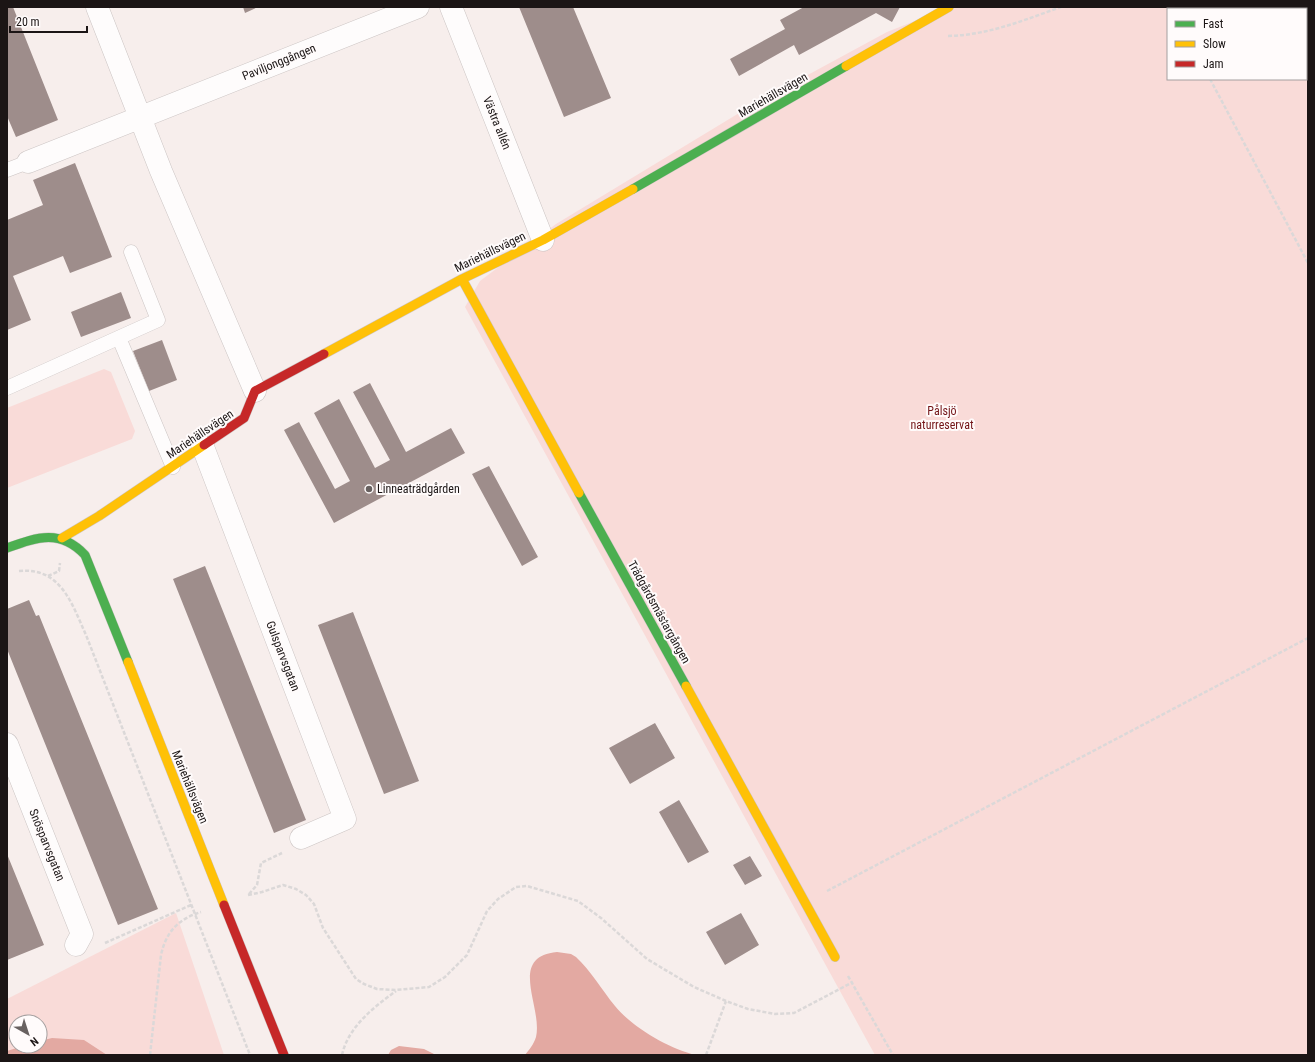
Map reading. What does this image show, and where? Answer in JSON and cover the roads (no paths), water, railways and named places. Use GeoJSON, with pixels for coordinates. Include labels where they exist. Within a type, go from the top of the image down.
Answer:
{"type":"FeatureCollection","features":[{"type":"Feature","properties":{"kind":"street"},"geometry":{"type":"LineString","coordinates":[[97,7],[140,117],[255,391]]}},
{"type":"Feature","properties":{"kind":"street","name":"Paviljonggången"},"geometry":{"type":"LineString","coordinates":[[28,162],[418,7]]}},
{"type":"Feature","properties":{"kind":"street","name":"Västra allén"},"geometry":{"type":"LineString","coordinates":[[451,7],[543,240]]}},
{"type":"Feature","properties":{"kind":"street","name":"Mariehällsvägen"},"geometry":{"type":"LineString","coordinates":[[62,538],[173,467],[244,418],[255,391],[462,279],[543,240],[949,7]]}},
{"type":"Feature","properties":{"kind":"street","name":"Trädgårdsmästargången"},"geometry":{"type":"LineString","coordinates":[[462,279],[834,957]]}},
{"type":"Feature","properties":{"kind":"street","name":"Gulsparvsgatan"},"geometry":{"type":"LineString","coordinates":[[203,447],[346,819],[301,838]]}},
{"type":"Feature","properties":{"kind":"street","name":"Mariehällsvägen"},"geometry":{"type":"LineString","coordinates":[[7,548],[32,539],[45,537],[62,538],[79,547],[87,559],[284,1055]]}},
{"type":"Feature","properties":{"kind":"street","name":"Snösparvsgatan"},"geometry":{"type":"LineString","coordinates":[[7,744],[82,934],[76,945]]}},
{"type":"Feature","properties":{"kind":"lane","name":"Paviljonggången"},"geometry":{"type":"LineString","coordinates":[[7,170],[28,162]]}},
{"type":"Feature","properties":{"kind":"lane"},"geometry":{"type":"LineString","coordinates":[[7,388],[158,320],[131,252]]}},
{"type":"Feature","properties":{"kind":"lane"},"geometry":{"type":"LineString","coordinates":[[119,338],[173,467]]}},
{"type":"Feature","properties":{"kind":"place","name":"Linneaträdgården"},"geometry":{"type":"Point","coordinates":[369,489]}},
{"type":"Feature","properties":{"kind":"park label","name":"Pålsjö naturreservat"},"geometry":{"type":"Point","coordinates":[942,418]}}]}
